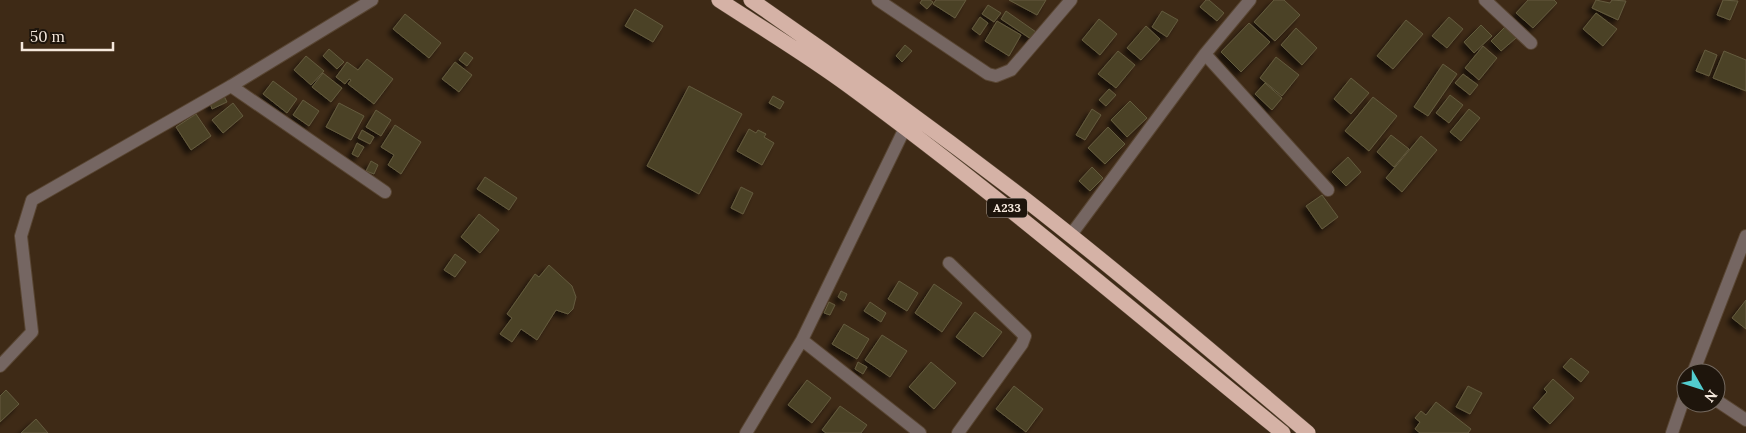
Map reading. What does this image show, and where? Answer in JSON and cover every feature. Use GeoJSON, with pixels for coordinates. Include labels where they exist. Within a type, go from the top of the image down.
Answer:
{"type":"FeatureCollection","features":[{"type":"Feature","properties":{"kind":"highway","name":"A233"},"geometry":{"type":"LineString","coordinates":[[719,0],[847,84],[905,128],[1283,433]]}},
{"type":"Feature","properties":{"kind":"highway","name":"A233"},"geometry":{"type":"LineString","coordinates":[[751,0],[858,74],[1070,236],[1308,433]]}},
{"type":"Feature","properties":{"kind":"street"},"geometry":{"type":"LineString","coordinates":[[0,366],[32,332],[21,236],[32,200],[231,86],[372,0]]}},
{"type":"Feature","properties":{"kind":"street"},"geometry":{"type":"LineString","coordinates":[[878,0],[988,74],[996,76],[1011,70],[1071,0]]}},
{"type":"Feature","properties":{"kind":"street"},"geometry":{"type":"LineString","coordinates":[[1070,236],[1205,54],[1250,0]]}},
{"type":"Feature","properties":{"kind":"street"},"geometry":{"type":"LineString","coordinates":[[1485,0],[1531,43]]}},
{"type":"Feature","properties":{"kind":"street"},"geometry":{"type":"LineString","coordinates":[[1205,54],[1328,190]]}},
{"type":"Feature","properties":{"kind":"street"},"geometry":{"type":"LineString","coordinates":[[231,86],[385,192]]}},
{"type":"Feature","properties":{"kind":"street"},"geometry":{"type":"LineString","coordinates":[[746,433],[802,340],[905,128]]}},
{"type":"Feature","properties":{"kind":"street"},"geometry":{"type":"LineString","coordinates":[[1697,363],[1743,251],[1746,236]]}},
{"type":"Feature","properties":{"kind":"street"},"geometry":{"type":"LineString","coordinates":[[949,263],[1025,336],[1022,344],[958,433]]}},
{"type":"Feature","properties":{"kind":"street"},"geometry":{"type":"LineString","coordinates":[[802,340],[920,433]]}},
{"type":"Feature","properties":{"kind":"street"},"geometry":{"type":"LineString","coordinates":[[1726,407],[1746,420]]}},
{"type":"Feature","properties":{"kind":"street"},"geometry":{"type":"LineString","coordinates":[[1672,433],[1679,413]]}},
{"type":"Feature","properties":{"kind":"building"},"geometry":{"type":"Polygon","coordinates":[[[922,0],[933,2],[927,9],[920,3],[922,0]]]}},
{"type":"Feature","properties":{"kind":"building"},"geometry":{"type":"Polygon","coordinates":[[[936,0],[966,0],[955,18],[933,4],[936,0]]]}},
{"type":"Feature","properties":{"kind":"building"},"geometry":{"type":"Polygon","coordinates":[[[1009,0],[1046,0],[1037,15],[1009,0]]]}},
{"type":"Feature","properties":{"kind":"building"},"geometry":{"type":"Polygon","coordinates":[[[1206,0],[1209,0],[1224,13],[1217,21],[1200,7],[1206,0]]]}},
{"type":"Feature","properties":{"kind":"building"},"geometry":{"type":"Polygon","coordinates":[[[1274,0],[1284,0],[1300,15],[1275,41],[1254,22],[1274,0]]]}},
{"type":"Feature","properties":{"kind":"building"},"geometry":{"type":"Polygon","coordinates":[[[1528,0],[1554,0],[1557,3],[1533,28],[1516,13],[1528,0]]]}},
{"type":"Feature","properties":{"kind":"building"},"geometry":{"type":"Polygon","coordinates":[[[1596,0],[1610,3],[1612,0],[1626,1],[1618,20],[1592,8],[1596,0]]]}},
{"type":"Feature","properties":{"kind":"building"},"geometry":{"type":"Polygon","coordinates":[[[1723,0],[1738,1],[1730,20],[1717,15],[1723,0]]]}},
{"type":"Feature","properties":{"kind":"building"},"geometry":{"type":"Polygon","coordinates":[[[988,5],[1001,13],[994,22],[982,14],[988,5]]]}},
{"type":"Feature","properties":{"kind":"building"},"geometry":{"type":"Polygon","coordinates":[[[635,9],[663,26],[653,42],[625,26],[635,9]]]}},
{"type":"Feature","properties":{"kind":"building"},"geometry":{"type":"Polygon","coordinates":[[[1006,11],[1036,32],[1031,39],[1001,19],[1006,11]]]}},
{"type":"Feature","properties":{"kind":"building"},"geometry":{"type":"Polygon","coordinates":[[[1162,11],[1178,20],[1167,37],[1152,27],[1162,11]]]}},
{"type":"Feature","properties":{"kind":"building"},"geometry":{"type":"Polygon","coordinates":[[[1596,13],[1617,29],[1603,46],[1583,29],[1596,13]]]}},
{"type":"Feature","properties":{"kind":"building"},"geometry":{"type":"Polygon","coordinates":[[[405,14],[441,43],[429,58],[393,29],[405,14]]]}},
{"type":"Feature","properties":{"kind":"building"},"geometry":{"type":"Polygon","coordinates":[[[980,17],[988,23],[980,35],[972,29],[980,17]]]}},
{"type":"Feature","properties":{"kind":"building"},"geometry":{"type":"Polygon","coordinates":[[[1449,17],[1463,29],[1447,48],[1432,36],[1449,17]]]}},
{"type":"Feature","properties":{"kind":"building"},"geometry":{"type":"Polygon","coordinates":[[[1099,19],[1117,34],[1100,55],[1082,40],[1099,19]]]}},
{"type":"Feature","properties":{"kind":"building"},"geometry":{"type":"Polygon","coordinates":[[[1406,20],[1423,34],[1393,69],[1377,56],[1406,20]]]}},
{"type":"Feature","properties":{"kind":"building"},"geometry":{"type":"Polygon","coordinates":[[[997,21],[1021,35],[1009,56],[985,41],[997,21]]]}},
{"type":"Feature","properties":{"kind":"building"},"geometry":{"type":"Polygon","coordinates":[[[1249,23],[1270,42],[1241,72],[1221,52],[1249,23]]]}},
{"type":"Feature","properties":{"kind":"building"},"geometry":{"type":"Polygon","coordinates":[[[1481,25],[1492,36],[1474,53],[1464,42],[1481,25]]]}},
{"type":"Feature","properties":{"kind":"building"},"geometry":{"type":"Polygon","coordinates":[[[1146,26],[1160,39],[1141,60],[1127,48],[1146,26]]]}},
{"type":"Feature","properties":{"kind":"building"},"geometry":{"type":"Polygon","coordinates":[[[1505,27],[1516,38],[1501,51],[1491,41],[1505,27]]]}},
{"type":"Feature","properties":{"kind":"building"},"geometry":{"type":"Polygon","coordinates":[[[1296,28],[1317,48],[1302,65],[1281,45],[1296,28]]]}},
{"type":"Feature","properties":{"kind":"building"},"geometry":{"type":"Polygon","coordinates":[[[905,45],[912,51],[902,62],[896,56],[905,45]]]}},
{"type":"Feature","properties":{"kind":"building"},"geometry":{"type":"Polygon","coordinates":[[[1483,46],[1497,58],[1479,80],[1465,68],[1483,46]]]}},
{"type":"Feature","properties":{"kind":"building"},"geometry":{"type":"Polygon","coordinates":[[[329,49],[344,62],[337,69],[323,56],[329,49]]]}},
{"type":"Feature","properties":{"kind":"building"},"geometry":{"type":"Polygon","coordinates":[[[1705,50],[1717,55],[1709,76],[1696,71],[1705,50]]]}},
{"type":"Feature","properties":{"kind":"building"},"geometry":{"type":"Polygon","coordinates":[[[1118,51],[1135,65],[1116,88],[1098,74],[1118,51]]]}},
{"type":"Feature","properties":{"kind":"building"},"geometry":{"type":"Polygon","coordinates":[[[1724,51],[1746,60],[1746,91],[1713,78],[1724,51]]]}},
{"type":"Feature","properties":{"kind":"building"},"geometry":{"type":"Polygon","coordinates":[[[465,52],[473,58],[467,66],[459,60],[465,52]]]}},
{"type":"Feature","properties":{"kind":"building"},"geometry":{"type":"Polygon","coordinates":[[[306,56],[324,71],[311,85],[294,70],[306,56]]]}},
{"type":"Feature","properties":{"kind":"building"},"geometry":{"type":"Polygon","coordinates":[[[1276,57],[1299,75],[1282,96],[1260,78],[1276,57]]]}},
{"type":"Feature","properties":{"kind":"building"},"geometry":{"type":"Polygon","coordinates":[[[367,59],[393,79],[374,104],[348,84],[351,80],[349,79],[345,84],[336,77],[347,62],[358,70],[367,59]]]}},
{"type":"Feature","properties":{"kind":"building"},"geometry":{"type":"Polygon","coordinates":[[[455,62],[472,75],[459,92],[442,79],[455,62]]]}},
{"type":"Feature","properties":{"kind":"building"},"geometry":{"type":"Polygon","coordinates":[[[1443,64],[1457,74],[1428,116],[1414,107],[1443,64]]]}},
{"type":"Feature","properties":{"kind":"building"},"geometry":{"type":"Polygon","coordinates":[[[323,73],[342,88],[331,102],[312,87],[323,73]]]}},
{"type":"Feature","properties":{"kind":"building"},"geometry":{"type":"Polygon","coordinates":[[[1463,74],[1478,85],[1470,95],[1455,83],[1463,74]]]}},
{"type":"Feature","properties":{"kind":"building"},"geometry":{"type":"Polygon","coordinates":[[[1351,78],[1369,93],[1351,114],[1334,99],[1351,78]]]}},
{"type":"Feature","properties":{"kind":"building"},"geometry":{"type":"Polygon","coordinates":[[[273,81],[297,99],[287,113],[263,94],[273,81]]]}},
{"type":"Feature","properties":{"kind":"building"},"geometry":{"type":"Polygon","coordinates":[[[1265,83],[1282,98],[1272,110],[1255,94],[1265,83]]]}},
{"type":"Feature","properties":{"kind":"building"},"geometry":{"type":"Polygon","coordinates":[[[689,86],[742,114],[699,194],[647,166],[689,86]]]}},
{"type":"Feature","properties":{"kind":"building"},"geometry":{"type":"Polygon","coordinates":[[[1109,89],[1116,95],[1106,106],[1099,100],[1109,89]]]}},
{"type":"Feature","properties":{"kind":"building"},"geometry":{"type":"Polygon","coordinates":[[[1450,95],[1463,105],[1449,123],[1436,113],[1450,95]]]}},
{"type":"Feature","properties":{"kind":"building"},"geometry":{"type":"Polygon","coordinates":[[[224,96],[227,102],[212,109],[210,103],[224,96]]]}},
{"type":"Feature","properties":{"kind":"building"},"geometry":{"type":"Polygon","coordinates":[[[773,96],[784,102],[780,109],[769,103],[773,96]]]}},
{"type":"Feature","properties":{"kind":"building"},"geometry":{"type":"Polygon","coordinates":[[[1373,97],[1397,116],[1369,151],[1345,131],[1373,97]]]}},
{"type":"Feature","properties":{"kind":"building"},"geometry":{"type":"Polygon","coordinates":[[[303,100],[319,111],[309,126],[293,115],[303,100]]]}},
{"type":"Feature","properties":{"kind":"building"},"geometry":{"type":"Polygon","coordinates":[[[1130,101],[1147,118],[1127,137],[1111,120],[1130,101]]]}},
{"type":"Feature","properties":{"kind":"building"},"geometry":{"type":"Polygon","coordinates":[[[233,103],[243,116],[223,133],[212,120],[233,103]]]}},
{"type":"Feature","properties":{"kind":"building"},"geometry":{"type":"Polygon","coordinates":[[[339,103],[364,116],[351,140],[326,127],[339,103]]]}},
{"type":"Feature","properties":{"kind":"building"},"geometry":{"type":"Polygon","coordinates":[[[1092,109],[1101,115],[1085,140],[1076,135],[1092,109]]]}},
{"type":"Feature","properties":{"kind":"building"},"geometry":{"type":"Polygon","coordinates":[[[1469,109],[1480,118],[1461,141],[1450,132],[1469,109]]]}},
{"type":"Feature","properties":{"kind":"building"},"geometry":{"type":"Polygon","coordinates":[[[376,110],[391,120],[381,136],[366,127],[376,110]]]}},
{"type":"Feature","properties":{"kind":"building"},"geometry":{"type":"Polygon","coordinates":[[[196,114],[211,136],[191,150],[176,127],[196,114]]]}},
{"type":"Feature","properties":{"kind":"building"},"geometry":{"type":"Polygon","coordinates":[[[395,125],[421,142],[401,174],[388,165],[394,155],[381,147],[395,125]]]}},
{"type":"Feature","properties":{"kind":"building"},"geometry":{"type":"Polygon","coordinates":[[[1108,127],[1125,144],[1105,164],[1088,148],[1108,127]]]}},
{"type":"Feature","properties":{"kind":"building"},"geometry":{"type":"Polygon","coordinates":[[[749,129],[756,133],[758,130],[766,134],[764,137],[774,143],[762,165],[737,151],[749,129]]]}},
{"type":"Feature","properties":{"kind":"building"},"geometry":{"type":"Polygon","coordinates":[[[362,130],[374,137],[370,144],[358,138],[362,130]]]}},
{"type":"Feature","properties":{"kind":"building"},"geometry":{"type":"Polygon","coordinates":[[[1391,135],[1409,149],[1394,167],[1377,152],[1391,135]]]}},
{"type":"Feature","properties":{"kind":"building"},"geometry":{"type":"Polygon","coordinates":[[[1421,136],[1437,150],[1402,192],[1386,178],[1421,136]]]}},
{"type":"Feature","properties":{"kind":"building"},"geometry":{"type":"Polygon","coordinates":[[[357,143],[364,147],[358,157],[352,154],[357,143]]]}},
{"type":"Feature","properties":{"kind":"building"},"geometry":{"type":"Polygon","coordinates":[[[1348,157],[1361,172],[1346,186],[1332,172],[1348,157]]]}},
{"type":"Feature","properties":{"kind":"building"},"geometry":{"type":"Polygon","coordinates":[[[371,161],[378,165],[374,174],[366,171],[371,161]]]}},
{"type":"Feature","properties":{"kind":"building"},"geometry":{"type":"Polygon","coordinates":[[[1092,167],[1103,178],[1090,191],[1079,181],[1092,167]]]}},
{"type":"Feature","properties":{"kind":"building"},"geometry":{"type":"Polygon","coordinates":[[[485,177],[517,198],[509,210],[477,189],[485,177]]]}},
{"type":"Feature","properties":{"kind":"building"},"geometry":{"type":"Polygon","coordinates":[[[741,187],[753,193],[743,214],[731,208],[741,187]]]}},
{"type":"Feature","properties":{"kind":"building"},"geometry":{"type":"Polygon","coordinates":[[[1322,195],[1338,217],[1322,229],[1306,206],[1322,195]]]}},
{"type":"Feature","properties":{"kind":"building"},"geometry":{"type":"Polygon","coordinates":[[[479,214],[499,230],[480,253],[461,237],[479,214]]]}},
{"type":"Feature","properties":{"kind":"building"},"geometry":{"type":"Polygon","coordinates":[[[455,254],[466,262],[455,277],[444,270],[455,254]]]}},
{"type":"Feature","properties":{"kind":"building"},"geometry":{"type":"Polygon","coordinates":[[[549,265],[572,286],[576,297],[573,309],[568,314],[556,310],[537,340],[521,329],[512,342],[500,334],[512,318],[507,314],[535,274],[539,277],[549,265]]]}},
{"type":"Feature","properties":{"kind":"building"},"geometry":{"type":"Polygon","coordinates":[[[899,281],[918,293],[907,311],[888,299],[899,281]]]}},
{"type":"Feature","properties":{"kind":"building"},"geometry":{"type":"Polygon","coordinates":[[[934,284],[962,303],[942,332],[915,313],[934,284]]]}},
{"type":"Feature","properties":{"kind":"building"},"geometry":{"type":"Polygon","coordinates":[[[841,291],[847,294],[844,301],[838,297],[841,291]]]}},
{"type":"Feature","properties":{"kind":"building"},"geometry":{"type":"Polygon","coordinates":[[[1746,300],[1746,329],[1732,318],[1746,300]]]}},
{"type":"Feature","properties":{"kind":"building"},"geometry":{"type":"Polygon","coordinates":[[[829,302],[835,305],[830,315],[824,313],[829,302]]]}},
{"type":"Feature","properties":{"kind":"building"},"geometry":{"type":"Polygon","coordinates":[[[870,302],[886,313],[881,322],[864,311],[870,302]]]}},
{"type":"Feature","properties":{"kind":"building"},"geometry":{"type":"Polygon","coordinates":[[[975,312],[1002,332],[983,357],[956,337],[975,312]]]}},
{"type":"Feature","properties":{"kind":"building"},"geometry":{"type":"Polygon","coordinates":[[[844,324],[869,339],[857,359],[832,344],[844,324]]]}},
{"type":"Feature","properties":{"kind":"building"},"geometry":{"type":"Polygon","coordinates":[[[882,335],[907,351],[890,377],[865,360],[882,335]]]}},
{"type":"Feature","properties":{"kind":"building"},"geometry":{"type":"Polygon","coordinates":[[[1571,358],[1589,372],[1581,382],[1563,367],[1571,358]]]}},
{"type":"Feature","properties":{"kind":"building"},"geometry":{"type":"Polygon","coordinates":[[[858,362],[867,367],[863,374],[855,369],[858,362]]]}},
{"type":"Feature","properties":{"kind":"building"},"geometry":{"type":"Polygon","coordinates":[[[931,362],[956,383],[934,409],[909,387],[931,362]]]}},
{"type":"Feature","properties":{"kind":"building"},"geometry":{"type":"Polygon","coordinates":[[[1553,379],[1574,398],[1550,424],[1533,408],[1547,392],[1544,389],[1553,379]]]}},
{"type":"Feature","properties":{"kind":"building"},"geometry":{"type":"Polygon","coordinates":[[[807,380],[831,398],[812,423],[788,405],[807,380]]]}},
{"type":"Feature","properties":{"kind":"building"},"geometry":{"type":"Polygon","coordinates":[[[1014,386],[1043,409],[1026,432],[996,409],[1014,386]]]}},
{"type":"Feature","properties":{"kind":"building"},"geometry":{"type":"Polygon","coordinates":[[[1468,386],[1482,393],[1470,414],[1456,407],[1468,386]]]}},
{"type":"Feature","properties":{"kind":"building"},"geometry":{"type":"Polygon","coordinates":[[[6,390],[19,404],[0,422],[0,396],[6,390]]]}},
{"type":"Feature","properties":{"kind":"building"},"geometry":{"type":"Polygon","coordinates":[[[1436,402],[1471,429],[1468,433],[1420,433],[1415,429],[1420,422],[1415,418],[1421,411],[1426,415],[1436,402]]]}},
{"type":"Feature","properties":{"kind":"building"},"geometry":{"type":"Polygon","coordinates":[[[840,406],[867,425],[861,433],[826,433],[822,430],[840,406]]]}},
{"type":"Feature","properties":{"kind":"building"},"geometry":{"type":"Polygon","coordinates":[[[36,419],[48,433],[21,433],[36,419]]]}}]}
